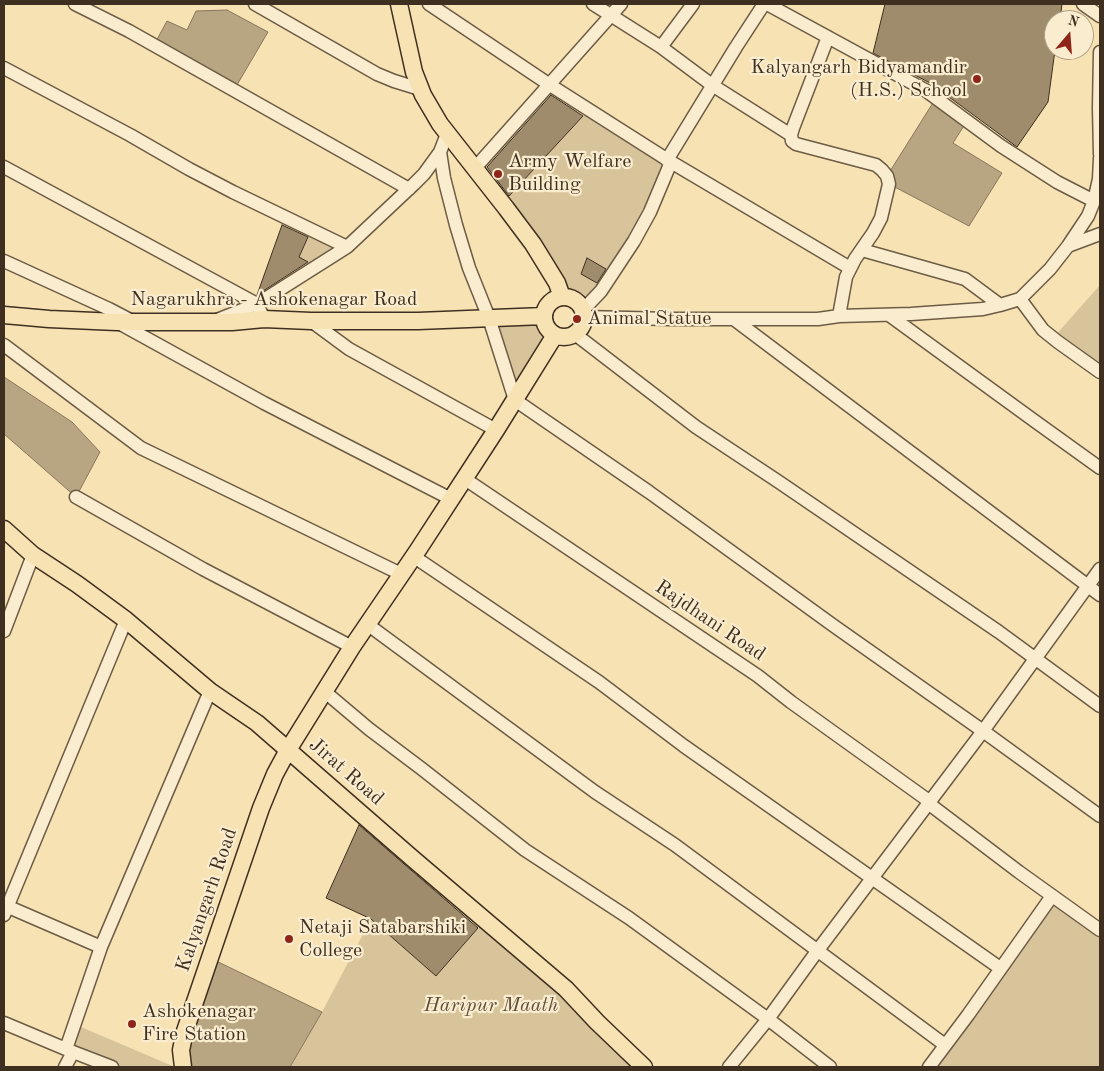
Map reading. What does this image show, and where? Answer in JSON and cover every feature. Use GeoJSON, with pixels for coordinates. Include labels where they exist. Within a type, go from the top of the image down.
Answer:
{"type":"FeatureCollection","features":[{"type":"Feature","properties":{"kind":"main road"},"geometry":{"type":"LineString","coordinates":[[399,4],[409,54],[420,89],[447,134],[533,244],[557,283],[562,297]]}},
{"type":"Feature","properties":{"kind":"main road"},"geometry":{"type":"LineString","coordinates":[[562,297],[568,297],[580,304],[584,313],[580,329],[568,336],[555,334],[550,331],[546,326],[544,316],[546,307],[550,302],[562,297]]}},
{"type":"Feature","properties":{"kind":"main road","name":"Nagarukhra - Ashokenagar Road"},"geometry":{"type":"LineString","coordinates":[[4,315],[58,320],[117,322],[232,322],[260,312],[312,321],[418,321],[544,316]]}},
{"type":"Feature","properties":{"kind":"main road","name":"Kalyangarh Road"},"geometry":{"type":"LineString","coordinates":[[183,1067],[181,1050],[188,1022],[261,808],[275,774],[352,647],[465,478],[555,334]]}},
{"type":"Feature","properties":{"kind":"main road","name":"Jirat Road"},"geometry":{"type":"LineString","coordinates":[[4,529],[33,555],[126,620],[210,691],[257,724],[288,750],[566,989],[644,1067]]}},
{"type":"Feature","properties":{"kind":"street"},"geometry":{"type":"LineString","coordinates":[[75,4],[135,34],[409,189]]}},
{"type":"Feature","properties":{"kind":"street"},"geometry":{"type":"LineString","coordinates":[[255,4],[377,74],[420,89]]}},
{"type":"Feature","properties":{"kind":"street"},"geometry":{"type":"LineString","coordinates":[[429,4],[550,85],[669,161],[850,268]]}},
{"type":"Feature","properties":{"kind":"street"},"geometry":{"type":"LineString","coordinates":[[593,4],[661,47],[712,85],[791,135]]}},
{"type":"Feature","properties":{"kind":"street"},"geometry":{"type":"LineString","coordinates":[[475,168],[620,4]]}},
{"type":"Feature","properties":{"kind":"street"},"geometry":{"type":"LineString","coordinates":[[661,47],[693,4]]}},
{"type":"Feature","properties":{"kind":"street"},"geometry":{"type":"LineString","coordinates":[[584,313],[634,241],[650,212],[669,161],[712,85],[765,4],[925,90],[1001,146],[1057,182],[1094,201]]}},
{"type":"Feature","properties":{"kind":"street"},"geometry":{"type":"LineString","coordinates":[[1083,4],[1100,16]]}},
{"type":"Feature","properties":{"kind":"street"},"geometry":{"type":"LineString","coordinates":[[828,37],[791,135],[792,141],[796,144],[876,165],[887,176],[889,184],[881,218],[846,277],[839,316]]}},
{"type":"Feature","properties":{"kind":"street"},"geometry":{"type":"LineString","coordinates":[[1100,52],[1100,154]]}},
{"type":"Feature","properties":{"kind":"street"},"geometry":{"type":"LineString","coordinates":[[4,68],[130,135],[198,174],[347,247]]}},
{"type":"Feature","properties":{"kind":"street"},"geometry":{"type":"LineString","coordinates":[[4,167],[260,312],[347,247],[409,189],[424,174],[440,152],[447,134]]}},
{"type":"Feature","properties":{"kind":"street"},"geometry":{"type":"LineString","coordinates":[[440,152],[444,178],[456,225],[489,318],[515,400],[649,492],[1100,816]]}},
{"type":"Feature","properties":{"kind":"street"},"geometry":{"type":"LineString","coordinates":[[584,313],[670,319],[818,319],[839,316],[983,309],[1000,305],[1020,298],[1050,269],[1068,246],[1088,216],[1094,201],[1099,179],[1100,158]]}},
{"type":"Feature","properties":{"kind":"street"},"geometry":{"type":"LineString","coordinates":[[1068,246],[1100,234]]}},
{"type":"Feature","properties":{"kind":"street"},"geometry":{"type":"LineString","coordinates":[[862,250],[965,279],[1000,305]]}},
{"type":"Feature","properties":{"kind":"street"},"geometry":{"type":"LineString","coordinates":[[4,261],[110,309],[134,322]]}},
{"type":"Feature","properties":{"kind":"street"},"geometry":{"type":"LineString","coordinates":[[1020,298],[1043,330],[1100,372]]}},
{"type":"Feature","properties":{"kind":"street"},"geometry":{"type":"LineString","coordinates":[[889,315],[1100,468]]}},
{"type":"Feature","properties":{"kind":"street"},"geometry":{"type":"LineString","coordinates":[[735,320],[1100,595]]}},
{"type":"Feature","properties":{"kind":"street"},"geometry":{"type":"LineString","coordinates":[[312,321],[349,348],[496,430]]}},
{"type":"Feature","properties":{"kind":"street"},"geometry":{"type":"LineString","coordinates":[[117,322],[264,403],[451,499]]}},
{"type":"Feature","properties":{"kind":"street"},"geometry":{"type":"LineString","coordinates":[[574,334],[696,427],[991,627],[1100,706]]}},
{"type":"Feature","properties":{"kind":"street"},"geometry":{"type":"LineString","coordinates":[[4,346],[141,448],[401,574]]}},
{"type":"Feature","properties":{"kind":"street","name":"Rajdhani Road"},"geometry":{"type":"LineString","coordinates":[[465,478],[758,676],[929,802],[1019,872],[1100,930]]}},
{"type":"Feature","properties":{"kind":"street"},"geometry":{"type":"LineString","coordinates":[[76,497],[203,569],[352,647]]}},
{"type":"Feature","properties":{"kind":"street"},"geometry":{"type":"LineString","coordinates":[[4,632],[33,555]]}},
{"type":"Feature","properties":{"kind":"street"},"geometry":{"type":"LineString","coordinates":[[413,556],[599,682],[684,746],[1000,968]]}},
{"type":"Feature","properties":{"kind":"street"},"geometry":{"type":"LineString","coordinates":[[729,1067],[768,1019],[983,731],[1100,569]]}},
{"type":"Feature","properties":{"kind":"street"},"geometry":{"type":"LineString","coordinates":[[101,947],[5,909],[126,620]]}},
{"type":"Feature","properties":{"kind":"street"},"geometry":{"type":"LineString","coordinates":[[367,624],[595,792],[675,845],[945,1045]]}},
{"type":"Feature","properties":{"kind":"street"},"geometry":{"type":"LineString","coordinates":[[65,1067],[101,947],[210,691]]}},
{"type":"Feature","properties":{"kind":"street"},"geometry":{"type":"LineString","coordinates":[[324,691],[369,729],[422,768],[525,850],[629,918],[768,1019],[830,1067]]}},
{"type":"Feature","properties":{"kind":"street"},"geometry":{"type":"LineString","coordinates":[[929,1067],[1052,896]]}},
{"type":"Feature","properties":{"kind":"street"},"geometry":{"type":"LineString","coordinates":[[4,1023],[112,1067]]}},
{"type":"Feature","properties":{"kind":"green space"},"geometry":{"type":"Polygon","coordinates":[[[589,110],[671,162],[650,212],[583,310],[574,300],[568,297],[502,203],[589,110]]]}},
{"type":"Feature","properties":{"kind":"green space"},"geometry":{"type":"Polygon","coordinates":[[[311,230],[347,247],[316,267],[299,257],[311,230]]]}},
{"type":"Feature","properties":{"kind":"green space"},"geometry":{"type":"Polygon","coordinates":[[[1100,285],[1100,371],[1053,338],[1100,285]]]}},
{"type":"Feature","properties":{"kind":"green space"},"geometry":{"type":"Polygon","coordinates":[[[544,316],[555,335],[515,400],[489,318],[544,316]]]}},
{"type":"Feature","properties":{"kind":"green space"},"geometry":{"type":"Polygon","coordinates":[[[1052,896],[1100,930],[1100,1067],[929,1067],[1052,896]]]}},
{"type":"Feature","properties":{"kind":"green space","name":"Haripur Maath"},"geometry":{"type":"Polygon","coordinates":[[[371,919],[436,976],[485,920],[644,1067],[290,1067],[322,1012],[371,919]]]}},
{"type":"Feature","properties":{"kind":"green space"},"geometry":{"type":"Polygon","coordinates":[[[74,1024],[175,1067],[112,1067],[66,1049],[74,1024]]]}},
{"type":"Feature","properties":{"kind":"shaded area"},"geometry":{"type":"Polygon","coordinates":[[[227,10],[268,32],[234,90],[154,45],[167,21],[187,30],[196,11],[227,10]]]}},
{"type":"Feature","properties":{"kind":"shaded area"},"geometry":{"type":"Polygon","coordinates":[[[936,98],[967,121],[953,143],[1002,173],[969,226],[889,184],[887,176],[936,98]]]}},
{"type":"Feature","properties":{"kind":"shaded area"},"geometry":{"type":"Polygon","coordinates":[[[4,377],[72,422],[100,452],[76,497],[4,434],[4,377]]]}},
{"type":"Feature","properties":{"kind":"shaded area"},"geometry":{"type":"Polygon","coordinates":[[[210,958],[322,1012],[290,1067],[183,1067],[210,958]]]}},
{"type":"Feature","properties":{"kind":"building","name":"Kalyangarh Bidyamandir (H.S.) School"},"geometry":{"type":"Polygon","coordinates":[[[885,4],[1062,4],[1061,10],[1044,10],[1044,60],[1054,60],[1048,102],[1017,147],[930,83],[873,53],[885,4]]]}},
{"type":"Feature","properties":{"kind":"building"},"geometry":{"type":"Polygon","coordinates":[[[551,95],[583,116],[509,196],[487,167],[551,95]]]}},
{"type":"Feature","properties":{"kind":"building"},"geometry":{"type":"Polygon","coordinates":[[[282,225],[308,237],[299,257],[308,262],[257,295],[282,225]]]}},
{"type":"Feature","properties":{"kind":"building"},"geometry":{"type":"Polygon","coordinates":[[[587,258],[606,269],[597,283],[581,274],[587,258]]]}},
{"type":"Feature","properties":{"kind":"building"},"geometry":{"type":"Polygon","coordinates":[[[359,825],[478,928],[436,976],[371,919],[326,898],[359,825]]]}},
{"type":"Feature","properties":{"kind":"place","name":"Kalyangarh Bidyamandir (H.S.) School"},"geometry":{"type":"Point","coordinates":[977,79]}},
{"type":"Feature","properties":{"kind":"place","name":"Army Welfare Building"},"geometry":{"type":"Point","coordinates":[498,174]}},
{"type":"Feature","properties":{"kind":"place","name":"Animal Statue"},"geometry":{"type":"Point","coordinates":[577,319]}},
{"type":"Feature","properties":{"kind":"place","name":"Netaji Satabarshiki College"},"geometry":{"type":"Point","coordinates":[289,939]}},
{"type":"Feature","properties":{"kind":"place","name":"Ashokenagar Fire Station"},"geometry":{"type":"Point","coordinates":[132,1024]}}]}
